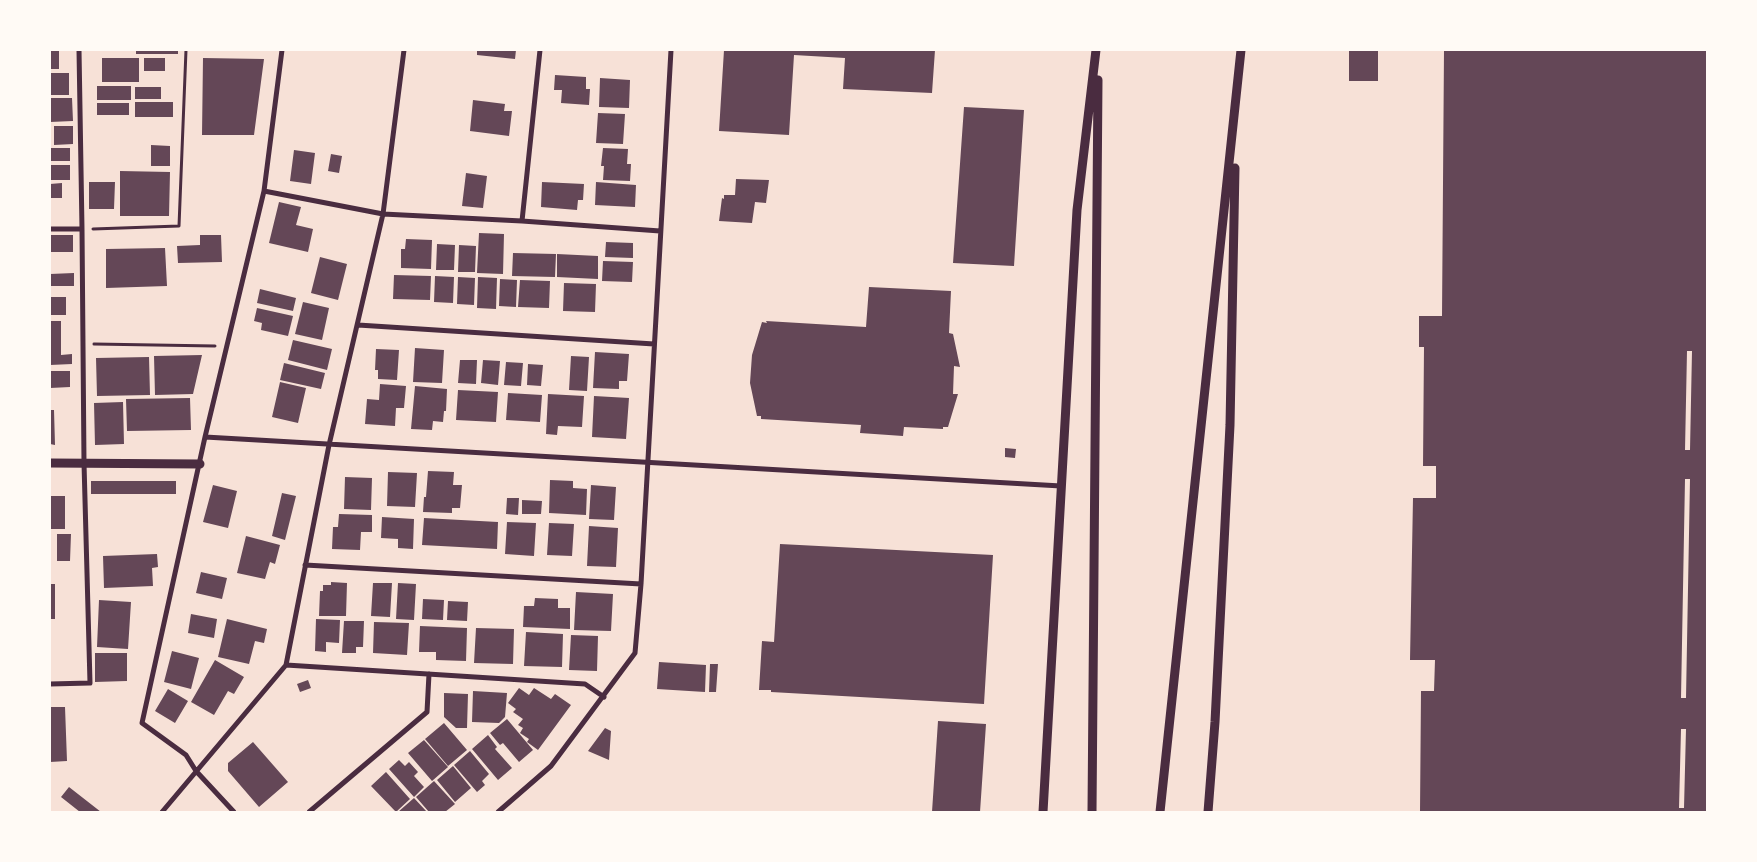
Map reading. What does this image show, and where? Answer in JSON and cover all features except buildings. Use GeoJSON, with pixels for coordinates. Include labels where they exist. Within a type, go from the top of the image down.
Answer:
{"type":"FeatureCollection","features":[{"type":"Feature","properties":{"kind":"street"},"geometry":{"type":"LineString","coordinates":[[50,684],[90,683],[84,463],[79,50]]}},
{"type":"Feature","properties":{"kind":"street"},"geometry":{"type":"LineString","coordinates":[[234,812],[196,771],[186,755],[142,723],[205,437],[264,190],[282,50]]}},
{"type":"Feature","properties":{"kind":"street"},"geometry":{"type":"LineString","coordinates":[[162,812],[286,665],[329,445],[383,214],[404,50]]}},
{"type":"Feature","properties":{"kind":"street"},"geometry":{"type":"LineString","coordinates":[[522,221],[540,50]]}},
{"type":"Feature","properties":{"kind":"street"},"geometry":{"type":"LineString","coordinates":[[498,812],[551,766],[635,653],[641,584],[671,50]]}},
{"type":"Feature","properties":{"kind":"street"},"geometry":{"type":"LineString","coordinates":[[1043,812],[1077,210],[1097,50]]}},
{"type":"Feature","properties":{"kind":"street"},"geometry":{"type":"LineString","coordinates":[[1092,812],[1097,50]]}},
{"type":"Feature","properties":{"kind":"street"},"geometry":{"type":"LineString","coordinates":[[1160,812],[1241,50]]}},
{"type":"Feature","properties":{"kind":"street"},"geometry":{"type":"LineString","coordinates":[[1208,812],[1215,722],[1230,425],[1236,108]]}},
{"type":"Feature","properties":{"kind":"street"},"geometry":{"type":"LineString","coordinates":[[264,190],[383,214],[522,221],[660,231]]}},
{"type":"Feature","properties":{"kind":"street"},"geometry":{"type":"LineString","coordinates":[[50,229],[82,229]]}},
{"type":"Feature","properties":{"kind":"street"},"geometry":{"type":"LineString","coordinates":[[358,324],[654,344]]}},
{"type":"Feature","properties":{"kind":"street"},"geometry":{"type":"LineString","coordinates":[[205,437],[648,464],[1061,486]]}},
{"type":"Feature","properties":{"kind":"street"},"geometry":{"type":"LineString","coordinates":[[50,463],[200,464]]}},
{"type":"Feature","properties":{"kind":"street"},"geometry":{"type":"LineString","coordinates":[[306,565],[641,584]]}},
{"type":"Feature","properties":{"kind":"street"},"geometry":{"type":"LineString","coordinates":[[286,665],[585,684],[604,697]]}},
{"type":"Feature","properties":{"kind":"street"},"geometry":{"type":"LineString","coordinates":[[309,812],[427,712],[429,674]]}},
{"type":"Feature","properties":{"kind":"path"},"geometry":{"type":"LineString","coordinates":[[82,229],[179,226],[186,50]]}},
{"type":"Feature","properties":{"kind":"path"},"geometry":{"type":"LineString","coordinates":[[84,344],[228,346]]}}]}
